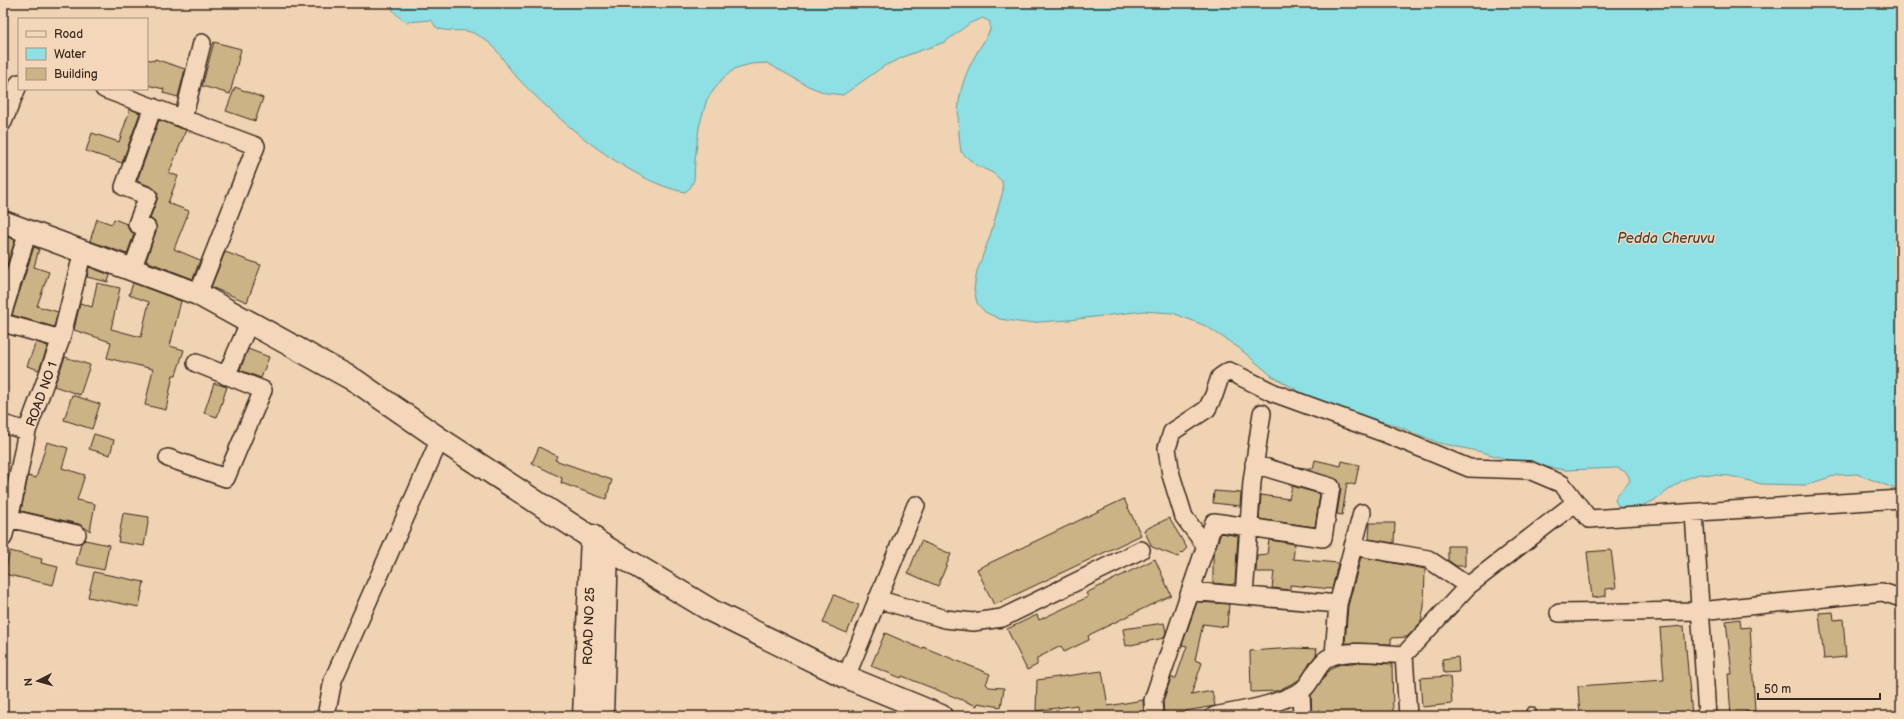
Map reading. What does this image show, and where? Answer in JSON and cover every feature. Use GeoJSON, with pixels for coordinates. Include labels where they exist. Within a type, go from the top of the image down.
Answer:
{"type":"FeatureCollection","features":[{"type":"Feature","properties":{"kind":"street"},"geometry":{"type":"LineString","coordinates":[[183,118],[202,43]]}},
{"type":"Feature","properties":{"kind":"street"},"geometry":{"type":"LineString","coordinates":[[3,122],[6,107],[18,85]]}},
{"type":"Feature","properties":{"kind":"street"},"geometry":{"type":"LineString","coordinates":[[107,90],[256,146],[198,294]]}},
{"type":"Feature","properties":{"kind":"street"},"geometry":{"type":"LineString","coordinates":[[132,270],[147,228],[137,224],[148,196],[124,187],[153,107]]}},
{"type":"Feature","properties":{"kind":"street"},"geometry":{"type":"LineString","coordinates":[[3,222],[198,294],[356,381],[440,439],[599,542],[712,610],[846,677],[941,716]]}},
{"type":"Feature","properties":{"kind":"street"},"geometry":{"type":"LineString","coordinates":[[3,312],[28,231]]}},
{"type":"Feature","properties":{"kind":"street","name":"ROAD NO 1"},"geometry":{"type":"LineString","coordinates":[[3,538],[13,502],[27,430],[61,339],[83,251]]}},
{"type":"Feature","properties":{"kind":"street"},"geometry":{"type":"LineString","coordinates":[[3,322],[61,339]]}},
{"type":"Feature","properties":{"kind":"street"},"geometry":{"type":"LineString","coordinates":[[226,376],[249,322]]}},
{"type":"Feature","properties":{"kind":"street"},"geometry":{"type":"LineString","coordinates":[[168,458],[226,478],[263,390],[196,364]]}},
{"type":"Feature","properties":{"kind":"street"},"geometry":{"type":"LineString","coordinates":[[1206,546],[1184,517],[1171,475],[1167,448],[1172,432],[1207,409],[1214,395],[1220,377],[1229,371],[1274,393],[1384,433],[1469,468],[1529,470],[1562,484],[1589,519],[1901,499]]}},
{"type":"Feature","properties":{"kind":"street"},"geometry":{"type":"LineString","coordinates":[[1244,596],[1252,482],[1262,414]]}},
{"type":"Feature","properties":{"kind":"street"},"geometry":{"type":"LineString","coordinates":[[3,424],[27,430]]}},
{"type":"Feature","properties":{"kind":"street"},"geometry":{"type":"LineString","coordinates":[[328,716],[327,711],[334,680],[440,439]]}},
{"type":"Feature","properties":{"kind":"street"},"geometry":{"type":"LineString","coordinates":[[1154,716],[1153,700],[1214,522],[1322,538],[1331,487],[1254,464]]}},
{"type":"Feature","properties":{"kind":"street"},"geometry":{"type":"LineString","coordinates":[[1408,716],[1404,655],[1468,586],[1576,502]]}},
{"type":"Feature","properties":{"kind":"street"},"geometry":{"type":"LineString","coordinates":[[846,677],[916,506]]}},
{"type":"Feature","properties":{"kind":"street"},"geometry":{"type":"LineString","coordinates":[[1334,655],[1338,604],[1362,513]]}},
{"type":"Feature","properties":{"kind":"street"},"geometry":{"type":"LineString","coordinates":[[1694,513],[1707,716]]}},
{"type":"Feature","properties":{"kind":"street"},"geometry":{"type":"LineString","coordinates":[[8,518],[77,534]]}},
{"type":"Feature","properties":{"kind":"street","name":"ROAD NO 25"},"geometry":{"type":"LineString","coordinates":[[584,716],[599,542]]}},
{"type":"Feature","properties":{"kind":"street","name":"ROAD NO 25"},"geometry":{"type":"LineString","coordinates":[[599,542],[602,716]]}},
{"type":"Feature","properties":{"kind":"street"},"geometry":{"type":"LineString","coordinates":[[1353,546],[1428,559],[1468,586]]}},
{"type":"Feature","properties":{"kind":"street"},"geometry":{"type":"LineString","coordinates":[[877,599],[945,619],[973,622],[1002,618],[1141,550]]}},
{"type":"Feature","properties":{"kind":"street"},"geometry":{"type":"LineString","coordinates":[[1190,591],[1338,604]]}},
{"type":"Feature","properties":{"kind":"street"},"geometry":{"type":"LineString","coordinates":[[1559,613],[1700,611],[1882,592],[1901,598]]}},
{"type":"Feature","properties":{"kind":"street"},"geometry":{"type":"LineString","coordinates":[[1214,716],[1270,704],[1301,692],[1324,660],[1334,655],[1360,652],[1404,655]]}},
{"type":"Feature","properties":{"kind":"street"},"geometry":{"type":"LineString","coordinates":[[1301,692],[1302,716]]}},
{"type":"Feature","properties":{"kind":"water","name":"Pedda Cheruvu"},"geometry":{"type":"Polygon","coordinates":[[[391,3],[1901,3],[1901,491],[1857,474],[1837,475],[1805,485],[1762,484],[1730,476],[1699,474],[1683,480],[1653,501],[1636,508],[1619,508],[1615,500],[1616,497],[1630,480],[1627,473],[1618,468],[1566,470],[1519,463],[1482,452],[1439,443],[1395,425],[1351,413],[1304,394],[1272,376],[1239,348],[1206,326],[1173,313],[1143,311],[1069,320],[1025,323],[1000,319],[985,312],[977,303],[974,289],[977,271],[990,236],[1003,191],[1002,181],[993,173],[976,165],[961,152],[958,126],[959,102],[964,80],[975,56],[990,30],[990,22],[983,18],[970,23],[945,42],[908,55],[884,66],[843,95],[826,93],[808,86],[767,63],[751,64],[736,68],[723,78],[707,99],[699,127],[694,180],[690,188],[685,192],[663,186],[640,176],[616,162],[593,145],[570,127],[530,90],[511,70],[495,49],[483,38],[469,32],[439,29],[431,20],[407,22],[396,14],[391,6],[391,3]]]}},
{"type":"Feature","properties":{"kind":"building"},"geometry":{"type":"Polygon","coordinates":[[[214,42],[241,49],[230,94],[202,86],[214,42]]]}},
{"type":"Feature","properties":{"kind":"building"},"geometry":{"type":"Polygon","coordinates":[[[148,59],[154,61],[155,59],[185,69],[178,97],[163,93],[164,89],[148,85],[148,59]]]}},
{"type":"Feature","properties":{"kind":"building"},"geometry":{"type":"Polygon","coordinates":[[[235,87],[263,98],[255,121],[226,111],[235,87]]]}},
{"type":"Feature","properties":{"kind":"building"},"geometry":{"type":"Polygon","coordinates":[[[130,109],[140,113],[122,163],[86,151],[92,133],[119,142],[130,109]]]}},
{"type":"Feature","properties":{"kind":"building"},"geometry":{"type":"Polygon","coordinates":[[[159,120],[186,130],[169,173],[178,176],[168,203],[189,211],[174,249],[200,260],[193,279],[146,261],[156,231],[155,222],[150,218],[158,193],[152,187],[137,181],[159,120]]]}},
{"type":"Feature","properties":{"kind":"building"},"geometry":{"type":"Polygon","coordinates":[[[97,219],[112,224],[114,219],[127,224],[129,230],[134,234],[127,254],[90,241],[97,219]]]}},
{"type":"Feature","properties":{"kind":"building"},"geometry":{"type":"Polygon","coordinates":[[[3,235],[15,240],[3,278],[3,235]]]}},
{"type":"Feature","properties":{"kind":"building"},"geometry":{"type":"Polygon","coordinates":[[[34,247],[39,249],[34,267],[49,272],[37,306],[58,312],[54,327],[12,315],[34,247]]]}},
{"type":"Feature","properties":{"kind":"building"},"geometry":{"type":"Polygon","coordinates":[[[225,252],[261,265],[247,302],[211,287],[225,252]]]}},
{"type":"Feature","properties":{"kind":"building"},"geometry":{"type":"Polygon","coordinates":[[[89,267],[110,275],[108,282],[87,277],[89,267]]]}},
{"type":"Feature","properties":{"kind":"building"},"geometry":{"type":"Polygon","coordinates":[[[97,283],[120,288],[111,329],[141,337],[149,302],[129,295],[133,283],[181,301],[170,346],[184,350],[176,375],[173,375],[166,410],[145,405],[153,369],[107,358],[111,342],[74,330],[80,303],[92,307],[97,283]]]}},
{"type":"Feature","properties":{"kind":"building"},"geometry":{"type":"Polygon","coordinates":[[[36,342],[48,346],[39,370],[27,366],[36,342]]]}},
{"type":"Feature","properties":{"kind":"building"},"geometry":{"type":"Polygon","coordinates":[[[248,349],[269,357],[261,378],[240,370],[248,349]]]}},
{"type":"Feature","properties":{"kind":"building"},"geometry":{"type":"Polygon","coordinates":[[[65,357],[90,365],[80,395],[54,386],[65,357]]]}},
{"type":"Feature","properties":{"kind":"building"},"geometry":{"type":"Polygon","coordinates":[[[214,383],[227,387],[217,417],[204,413],[214,383]]]}},
{"type":"Feature","properties":{"kind":"building"},"geometry":{"type":"Polygon","coordinates":[[[72,395],[100,404],[92,429],[64,420],[72,395]]]}},
{"type":"Feature","properties":{"kind":"building"},"geometry":{"type":"Polygon","coordinates":[[[94,434],[114,440],[110,455],[89,449],[94,434]]]}},
{"type":"Feature","properties":{"kind":"building"},"geometry":{"type":"Polygon","coordinates":[[[47,442],[68,448],[62,468],[85,475],[77,500],[95,504],[90,531],[79,524],[21,511],[28,476],[36,478],[47,442]]]}},
{"type":"Feature","properties":{"kind":"building"},"geometry":{"type":"Polygon","coordinates":[[[539,447],[557,456],[555,460],[612,480],[606,499],[561,483],[562,478],[532,463],[539,447]]]}},
{"type":"Feature","properties":{"kind":"building"},"geometry":{"type":"Polygon","coordinates":[[[1315,460],[1341,466],[1342,461],[1359,465],[1355,485],[1347,483],[1342,515],[1337,514],[1341,489],[1338,480],[1298,467],[1313,469],[1315,460]]]}},
{"type":"Feature","properties":{"kind":"building"},"geometry":{"type":"Polygon","coordinates":[[[1292,486],[1320,494],[1315,527],[1259,519],[1261,495],[1289,499],[1292,486]]]}},
{"type":"Feature","properties":{"kind":"building"},"geometry":{"type":"Polygon","coordinates":[[[1214,491],[1241,493],[1240,506],[1213,503],[1214,491]]]}},
{"type":"Feature","properties":{"kind":"building"},"geometry":{"type":"Polygon","coordinates":[[[1124,499],[1141,535],[994,605],[977,569],[1124,499]]]}},
{"type":"Feature","properties":{"kind":"building"},"geometry":{"type":"Polygon","coordinates":[[[123,513],[149,517],[144,546],[118,542],[123,513]]]}},
{"type":"Feature","properties":{"kind":"building"},"geometry":{"type":"Polygon","coordinates":[[[1169,518],[1187,548],[1178,557],[1152,547],[1144,530],[1169,518]]]}},
{"type":"Feature","properties":{"kind":"building"},"geometry":{"type":"Polygon","coordinates":[[[1370,523],[1395,523],[1394,543],[1369,539],[1370,523]]]}},
{"type":"Feature","properties":{"kind":"building"},"geometry":{"type":"Polygon","coordinates":[[[1221,533],[1238,536],[1235,583],[1231,585],[1213,583],[1213,555],[1221,533]]]}},
{"type":"Feature","properties":{"kind":"building"},"geometry":{"type":"Polygon","coordinates":[[[85,540],[109,545],[104,570],[76,564],[81,543],[85,540]]]}},
{"type":"Feature","properties":{"kind":"building"},"geometry":{"type":"Polygon","coordinates":[[[1269,540],[1295,544],[1293,559],[1338,563],[1332,589],[1290,585],[1290,590],[1272,588],[1274,572],[1256,572],[1257,555],[1267,554],[1269,540]]]}},
{"type":"Feature","properties":{"kind":"building"},"geometry":{"type":"Polygon","coordinates":[[[921,541],[951,554],[938,586],[908,573],[921,541]]]}},
{"type":"Feature","properties":{"kind":"building"},"geometry":{"type":"Polygon","coordinates":[[[1448,546],[1465,546],[1465,566],[1456,566],[1448,560],[1448,546]]]}},
{"type":"Feature","properties":{"kind":"building"},"geometry":{"type":"Polygon","coordinates":[[[1611,550],[1616,588],[1606,589],[1606,596],[1592,598],[1587,552],[1611,550]]]}},
{"type":"Feature","properties":{"kind":"building"},"geometry":{"type":"Polygon","coordinates":[[[10,551],[42,559],[41,563],[58,567],[53,585],[4,574],[10,551]]]}},
{"type":"Feature","properties":{"kind":"building"},"geometry":{"type":"Polygon","coordinates":[[[1361,557],[1425,569],[1424,607],[1421,622],[1407,637],[1391,638],[1391,644],[1345,643],[1348,606],[1361,557]]]}},
{"type":"Feature","properties":{"kind":"building"},"geometry":{"type":"Polygon","coordinates":[[[1155,559],[1171,595],[1091,634],[1088,636],[1089,640],[1064,652],[1061,646],[1037,658],[1037,665],[1027,670],[1007,629],[1037,615],[1039,620],[1088,597],[1086,593],[1155,559]]]}},
{"type":"Feature","properties":{"kind":"building"},"geometry":{"type":"Polygon","coordinates":[[[94,572],[144,582],[139,607],[88,597],[94,572]]]}},
{"type":"Feature","properties":{"kind":"building"},"geometry":{"type":"Polygon","coordinates":[[[834,595],[859,605],[847,633],[823,623],[834,595]]]}},
{"type":"Feature","properties":{"kind":"building"},"geometry":{"type":"Polygon","coordinates":[[[1197,602],[1229,604],[1227,627],[1203,624],[1195,660],[1202,663],[1191,695],[1212,691],[1215,706],[1185,711],[1186,713],[1164,716],[1163,701],[1171,678],[1176,678],[1187,646],[1182,645],[1197,602]]]}},
{"type":"Feature","properties":{"kind":"building"},"geometry":{"type":"Polygon","coordinates":[[[1833,612],[1834,620],[1843,619],[1846,657],[1824,659],[1819,613],[1833,612]]]}},
{"type":"Feature","properties":{"kind":"building"},"geometry":{"type":"Polygon","coordinates":[[[1740,619],[1741,628],[1750,627],[1755,711],[1745,712],[1745,716],[1731,716],[1728,674],[1732,674],[1726,621],[1740,619]]]}},
{"type":"Feature","properties":{"kind":"building"},"geometry":{"type":"Polygon","coordinates":[[[1164,623],[1166,632],[1164,638],[1126,646],[1123,629],[1164,623]]]}},
{"type":"Feature","properties":{"kind":"building"},"geometry":{"type":"Polygon","coordinates":[[[1684,626],[1692,716],[1580,716],[1578,686],[1664,680],[1660,628],[1684,626]]]}},
{"type":"Feature","properties":{"kind":"building"},"geometry":{"type":"Polygon","coordinates":[[[885,633],[922,649],[923,647],[990,674],[986,684],[989,687],[1004,688],[1001,707],[978,703],[977,706],[902,676],[901,678],[871,666],[885,633]]]}},
{"type":"Feature","properties":{"kind":"building"},"geometry":{"type":"Polygon","coordinates":[[[1294,648],[1317,649],[1316,655],[1299,680],[1277,691],[1251,692],[1250,651],[1294,648]]]}},
{"type":"Feature","properties":{"kind":"building"},"geometry":{"type":"Polygon","coordinates":[[[1458,657],[1459,672],[1444,673],[1442,659],[1458,657]]]}},
{"type":"Feature","properties":{"kind":"building"},"geometry":{"type":"Polygon","coordinates":[[[1362,662],[1392,664],[1393,716],[1312,716],[1311,695],[1329,671],[1335,666],[1342,664],[1362,662]]]}},
{"type":"Feature","properties":{"kind":"building"},"geometry":{"type":"Polygon","coordinates":[[[1102,671],[1108,706],[1143,700],[1144,716],[1078,716],[1077,705],[1036,711],[1037,680],[1102,671]]]}},
{"type":"Feature","properties":{"kind":"building"},"geometry":{"type":"Polygon","coordinates":[[[1450,676],[1452,704],[1422,707],[1420,678],[1450,676]]]}}]}
